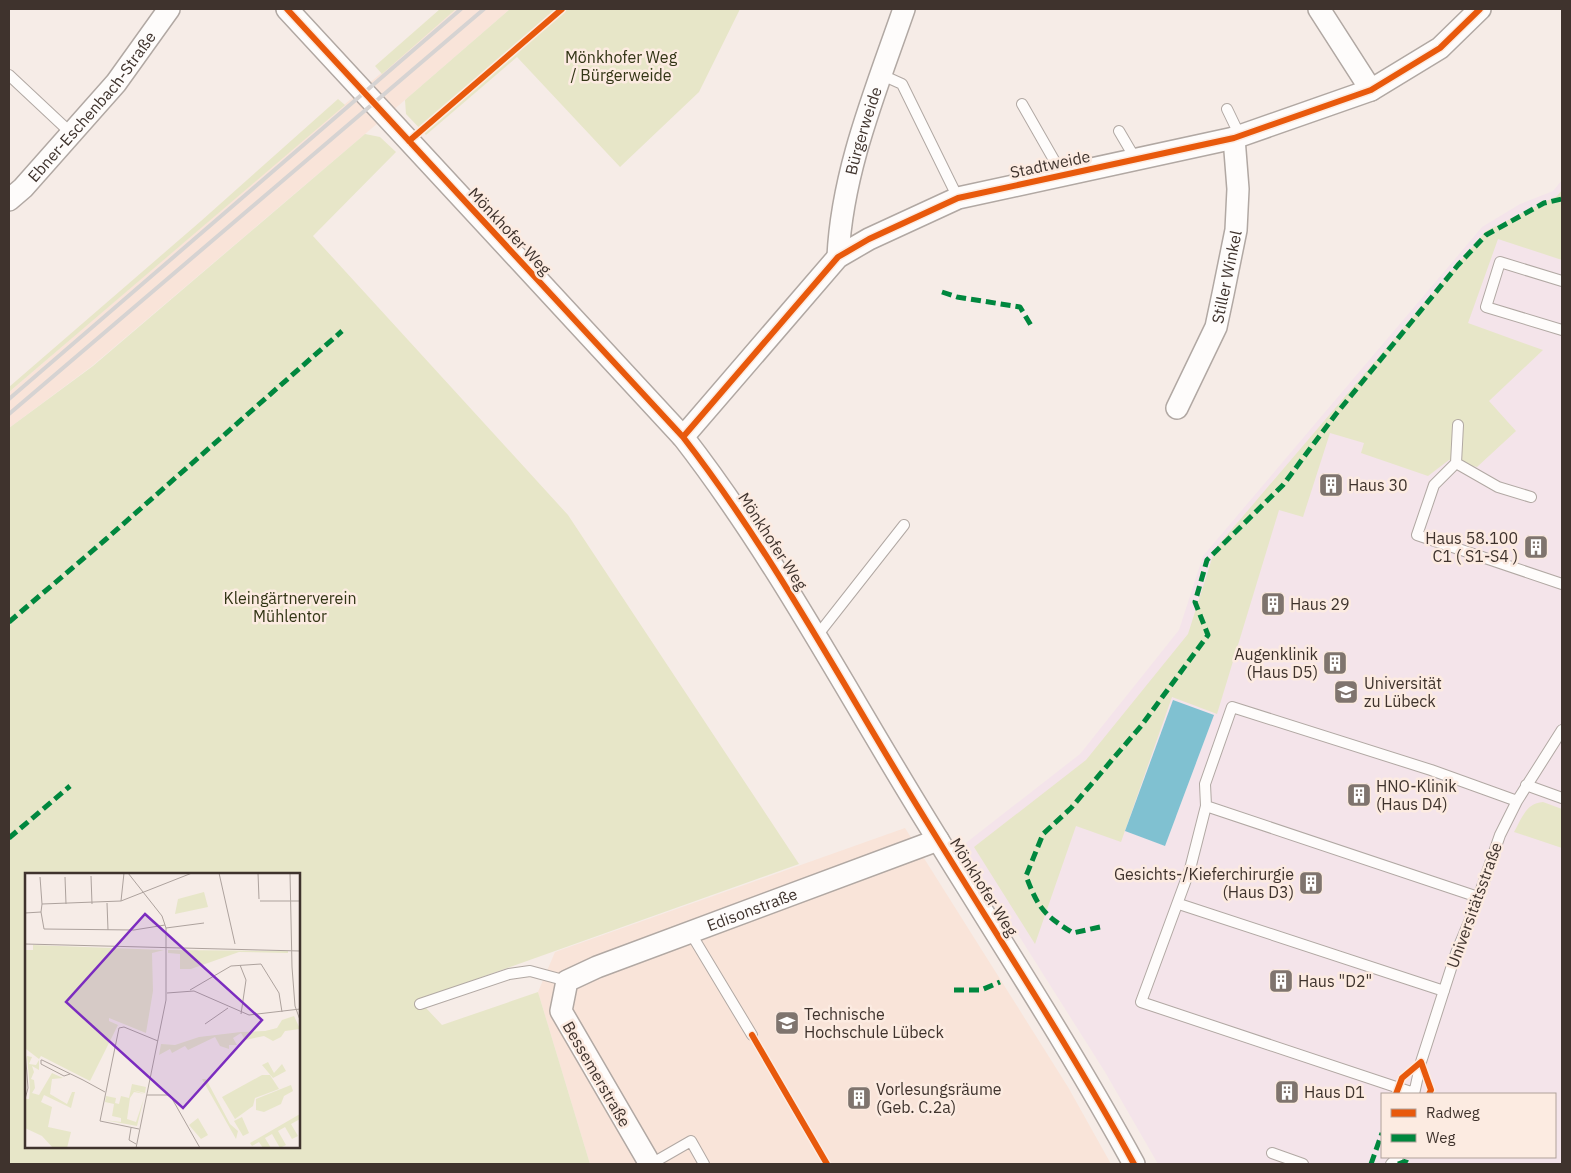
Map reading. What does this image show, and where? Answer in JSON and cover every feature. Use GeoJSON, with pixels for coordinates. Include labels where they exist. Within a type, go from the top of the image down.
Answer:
{"type":"FeatureCollection","features":[{"type":"Feature","properties":{"kind":"street","name":"Ebner-Eschenbach-Straße"},"geometry":{"type":"LineString","coordinates":[[9,200],[72,134],[116,83],[170,9]]}},
{"type":"Feature","properties":{"kind":"street","name":"Mönkhofer Weg"},"geometry":{"type":"LineString","coordinates":[[286,9],[683,437],[724,490],[816,637],[938,840],[1090,1083],[1134,1164]]}},
{"type":"Feature","properties":{"kind":"street","name":"Bürgerweide"},"geometry":{"type":"LineString","coordinates":[[838,257],[839,232],[853,157],[904,9]]}},
{"type":"Feature","properties":{"kind":"street"},"geometry":{"type":"LineString","coordinates":[[1319,9],[1371,90]]}},
{"type":"Feature","properties":{"kind":"street","name":"Stadtweide"},"geometry":{"type":"LineString","coordinates":[[683,437],[838,257],[869,239],[958,198],[1237,137],[1371,90],[1440,48],[1480,9]]}},
{"type":"Feature","properties":{"kind":"street","name":"Stiller Winkel"},"geometry":{"type":"LineString","coordinates":[[1177,408],[1216,327],[1236,230],[1238,189],[1237,137]]}},
{"type":"Feature","properties":{"kind":"street","name":"Edisonstraße"},"geometry":{"type":"LineString","coordinates":[[567,981],[597,967],[938,840]]}},
{"type":"Feature","properties":{"kind":"street","name":"Bessemerstraße"},"geometry":{"type":"LineString","coordinates":[[567,981],[561,1012],[651,1164]]}},
{"type":"Feature","properties":{"kind":"lane"},"geometry":{"type":"LineString","coordinates":[[9,75],[72,134]]}},
{"type":"Feature","properties":{"kind":"lane"},"geometry":{"type":"LineString","coordinates":[[882,75],[902,84],[958,198]]}},
{"type":"Feature","properties":{"kind":"lane"},"geometry":{"type":"LineString","coordinates":[[1022,104],[1054,160],[1059,176]]}},
{"type":"Feature","properties":{"kind":"lane"},"geometry":{"type":"LineString","coordinates":[[1227,109],[1237,137]]}},
{"type":"Feature","properties":{"kind":"lane"},"geometry":{"type":"LineString","coordinates":[[1119,131],[1136,160]]}},
{"type":"Feature","properties":{"kind":"lane"},"geometry":{"type":"LineString","coordinates":[[1562,281],[1500,262],[1486,306],[1562,330]]}},
{"type":"Feature","properties":{"kind":"lane"},"geometry":{"type":"LineString","coordinates":[[1458,425],[1456,464],[1434,485],[1417,535],[1562,584]]}},
{"type":"Feature","properties":{"kind":"lane"},"geometry":{"type":"LineString","coordinates":[[1456,464],[1498,488],[1531,498]]}},
{"type":"Feature","properties":{"kind":"lane"},"geometry":{"type":"LineString","coordinates":[[816,637],[904,525]]}},
{"type":"Feature","properties":{"kind":"lane"},"geometry":{"type":"LineString","coordinates":[[1410,1093],[1141,1002],[1179,904],[1206,806],[1205,784],[1232,707],[1431,770],[1517,801]]}},
{"type":"Feature","properties":{"kind":"lane","name":"Universitätsstraße"},"geometry":{"type":"LineString","coordinates":[[1413,1093],[1456,953],[1500,835],[1526,785],[1562,730]]}},
{"type":"Feature","properties":{"kind":"lane"},"geometry":{"type":"LineString","coordinates":[[1526,785],[1562,798]]}},
{"type":"Feature","properties":{"kind":"lane"},"geometry":{"type":"LineString","coordinates":[[1206,806],[1478,897]]}},
{"type":"Feature","properties":{"kind":"lane"},"geometry":{"type":"LineString","coordinates":[[1179,904],[1444,991]]}},
{"type":"Feature","properties":{"kind":"lane"},"geometry":{"type":"LineString","coordinates":[[690,932],[752,1035]]}},
{"type":"Feature","properties":{"kind":"lane"},"geometry":{"type":"LineString","coordinates":[[420,1004],[509,974],[530,971],[567,981]]}},
{"type":"Feature","properties":{"kind":"lane"},"geometry":{"type":"LineString","coordinates":[[651,1164],[691,1141],[704,1164]]}},
{"type":"Feature","properties":{"kind":"lane"},"geometry":{"type":"LineString","coordinates":[[1272,1153],[1303,1164]]}},
{"type":"Feature","properties":{"kind":"shaded area"},"geometry":{"type":"Polygon","coordinates":[[[456,9],[510,9],[92,366],[9,428],[9,392],[456,9]]]}},
{"type":"Feature","properties":{"kind":"shaded area","name":"Universität zu Lübeck"},"geometry":{"type":"Polygon","coordinates":[[[1562,180],[1562,1164],[1158,1164],[1105,1072],[962,846],[1080,754],[1179,630],[1203,556],[1482,227],[1520,204],[1553,191],[1562,180]]]}},
{"type":"Feature","properties":{"kind":"shaded area","name":"Technische Hochschule Lübeck"},"geometry":{"type":"Polygon","coordinates":[[[905,828],[1068,1087],[1111,1164],[590,1164],[538,992],[555,952],[905,828]]]}},
{"type":"Feature","properties":{"kind":"green space"},"geometry":{"type":"Polygon","coordinates":[[[440,9],[456,9],[382,74],[375,66],[440,9]]]}},
{"type":"Feature","properties":{"kind":"green space","name":"Mönkhofer Weg / Bürgerweide"},"geometry":{"type":"Polygon","coordinates":[[[510,9],[740,9],[699,92],[620,167],[517,57],[426,135],[406,114],[405,100],[510,9]]]}},
{"type":"Feature","properties":{"kind":"green space"},"geometry":{"type":"Polygon","coordinates":[[[338,99],[345,105],[9,392],[9,387],[201,221],[338,99]]]}},
{"type":"Feature","properties":{"kind":"green space","name":"Kleingärtnerverein Mühlentor"},"geometry":{"type":"Polygon","coordinates":[[[365,134],[380,137],[396,152],[313,236],[568,515],[799,864],[423,998],[426,1008],[442,1025],[538,992],[590,1164],[9,1164],[9,428],[93,366],[365,134]]]}},
{"type":"Feature","properties":{"kind":"green space"},"geometry":{"type":"Polygon","coordinates":[[[1562,190],[1562,260],[1498,239],[1468,323],[1543,350],[1489,401],[1516,431],[1477,467],[1449,460],[1428,476],[1361,453],[1364,443],[1330,433],[1303,517],[1279,510],[1217,714],[1172,697],[1121,842],[1076,826],[1035,944],[974,847],[1086,760],[1188,634],[1215,549],[1486,231],[1557,196],[1562,190]]]}},
{"type":"Feature","properties":{"kind":"green space"},"geometry":{"type":"Polygon","coordinates":[[[1543,802],[1562,809],[1562,848],[1514,832],[1528,808],[1543,802]]]}},
{"type":"Feature","properties":{"kind":"water"},"geometry":{"type":"Polygon","coordinates":[[[1173,700],[1214,715],[1165,846],[1125,831],[1173,700]]]}},
{"type":"Feature","properties":{"kind":"railway"},"geometry":{"type":"LineString","coordinates":[[9,399],[461,9]]}},
{"type":"Feature","properties":{"kind":"railway"},"geometry":{"type":"LineString","coordinates":[[9,414],[484,9]]}},
{"type":"Feature","properties":{"kind":"marked path"},"geometry":{"type":"LineString","coordinates":[[1100,927],[1073,933],[1063,927],[1043,910],[1034,896],[1026,876],[1043,834],[1071,808],[1141,726],[1208,635],[1195,602],[1207,560],[1283,485],[1336,414],[1458,265],[1486,235],[1544,203],[1562,199]]}},
{"type":"Feature","properties":{"kind":"marked path"},"geometry":{"type":"LineString","coordinates":[[942,292],[957,297],[1020,307],[1032,327]]}},
{"type":"Feature","properties":{"kind":"marked path"},"geometry":{"type":"LineString","coordinates":[[9,622],[342,331]]}},
{"type":"Feature","properties":{"kind":"marked path"},"geometry":{"type":"LineString","coordinates":[[9,838],[70,786]]}},
{"type":"Feature","properties":{"kind":"marked path"},"geometry":{"type":"LineString","coordinates":[[954,990],[981,990],[1000,982]]}},
{"type":"Feature","properties":{"kind":"marked path"},"geometry":{"type":"LineString","coordinates":[[1371,1164],[1381,1136]]}},
{"type":"Feature","properties":{"kind":"marked path"},"geometry":{"type":"LineString","coordinates":[[1398,1164],[1406,1161],[1407,1158]]}},
{"type":"Feature","properties":{"kind":"cycle path"},"geometry":{"type":"LineString","coordinates":[[287,9],[683,437],[717,483],[810,626],[897,773],[1059,1034],[1134,1164]]}},
{"type":"Feature","properties":{"kind":"cycle path"},"geometry":{"type":"LineString","coordinates":[[409,141],[562,9]]}},
{"type":"Feature","properties":{"kind":"cycle path"},"geometry":{"type":"LineString","coordinates":[[683,437],[838,257],[869,239],[958,198],[1234,138],[1371,90],[1440,48],[1480,9]]}},
{"type":"Feature","properties":{"kind":"cycle path"},"geometry":{"type":"LineString","coordinates":[[752,1035],[827,1164]]}},
{"type":"Feature","properties":{"kind":"cycle path"},"geometry":{"type":"LineString","coordinates":[[1396,1093],[1402,1078],[1421,1062],[1431,1090],[1430,1093]]}},
{"type":"Feature","properties":{"kind":"place","name":"Haus 30"},"geometry":{"type":"Point","coordinates":[1331,485]}},
{"type":"Feature","properties":{"kind":"place","name":"Haus 58.100 C1 ( S1-S4 )"},"geometry":{"type":"Point","coordinates":[1536,547]}},
{"type":"Feature","properties":{"kind":"place","name":"Haus 29"},"geometry":{"type":"Point","coordinates":[1273,604]}},
{"type":"Feature","properties":{"kind":"place","name":"Augenklinik (Haus D5)"},"geometry":{"type":"Point","coordinates":[1335,663]}},
{"type":"Feature","properties":{"kind":"place","name":"Universität zu Lübeck"},"geometry":{"type":"Point","coordinates":[1346,692]}},
{"type":"Feature","properties":{"kind":"place","name":"HNO-Klinik (Haus D4)"},"geometry":{"type":"Point","coordinates":[1359,795]}},
{"type":"Feature","properties":{"kind":"place","name":"Gesichts-/Kieferchirurgie (Haus D3)"},"geometry":{"type":"Point","coordinates":[1311,883]}},
{"type":"Feature","properties":{"kind":"place","name":"Haus \"D2\""},"geometry":{"type":"Point","coordinates":[1281,981]}},
{"type":"Feature","properties":{"kind":"place","name":"Technische Hochschule Lübeck"},"geometry":{"type":"Point","coordinates":[787,1023]}},
{"type":"Feature","properties":{"kind":"place","name":"Haus D1"},"geometry":{"type":"Point","coordinates":[1287,1092]}},
{"type":"Feature","properties":{"kind":"place","name":"Vorlesungsräume (Geb. C.2a)"},"geometry":{"type":"Point","coordinates":[859,1098]}}]}
